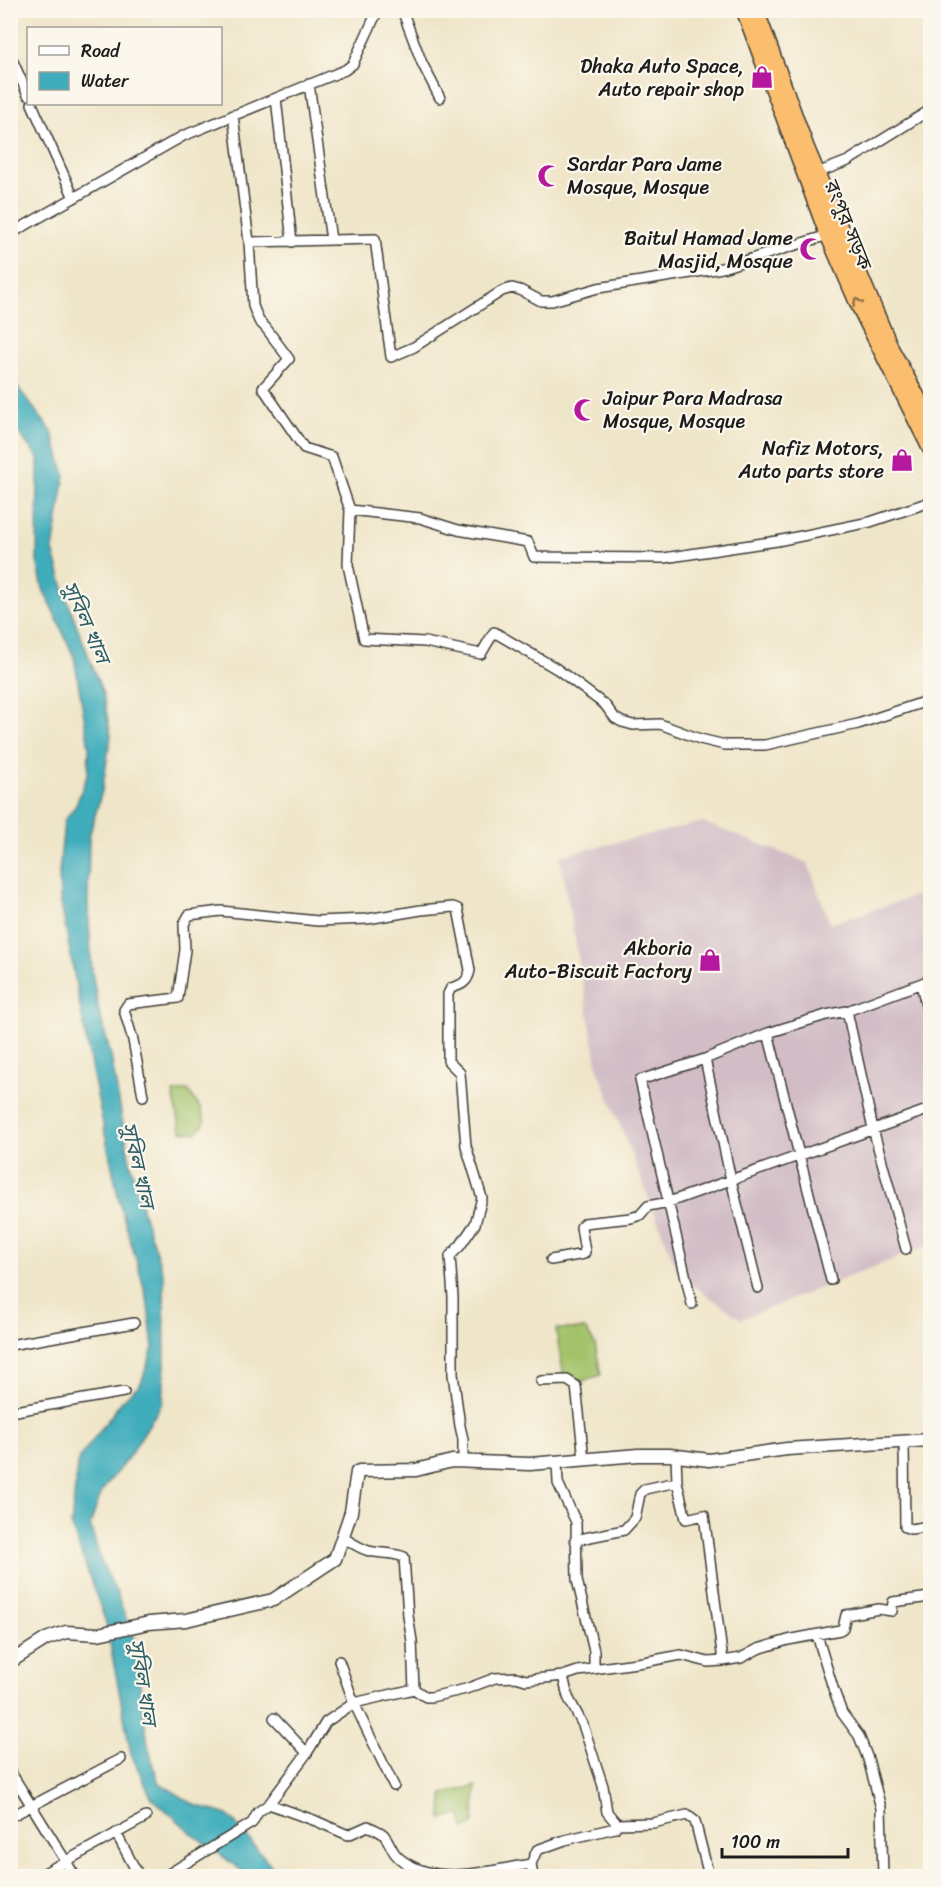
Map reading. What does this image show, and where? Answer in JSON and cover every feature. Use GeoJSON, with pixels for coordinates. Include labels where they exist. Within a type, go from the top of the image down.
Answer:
{"type":"FeatureCollection","features":[{"type":"Feature","properties":{"kind":"highway","name":"রংপুর সড়ক"},"geometry":{"type":"LineString","coordinates":[[744,10],[761,61],[828,234],[858,304],[930,448]]}},
{"type":"Feature","properties":{"kind":"highway","name":"রংপুর সড়ক"},"geometry":{"type":"LineString","coordinates":[[756,10],[817,173],[891,349],[930,420]]}},
{"type":"Feature","properties":{"kind":"street"},"geometry":{"type":"LineString","coordinates":[[10,234],[183,136],[345,70],[352,64],[378,10]]}},
{"type":"Feature","properties":{"kind":"street"},"geometry":{"type":"LineString","coordinates":[[402,10],[422,63],[440,98]]}},
{"type":"Feature","properties":{"kind":"street"},"geometry":{"type":"LineString","coordinates":[[10,55],[27,93]]}},
{"type":"Feature","properties":{"kind":"street"},"geometry":{"type":"LineString","coordinates":[[309,84],[331,240]]}},
{"type":"Feature","properties":{"kind":"street"},"geometry":{"type":"LineString","coordinates":[[276,98],[292,242]]}},
{"type":"Feature","properties":{"kind":"street"},"geometry":{"type":"LineString","coordinates":[[32,105],[74,198]]}},
{"type":"Feature","properties":{"kind":"street"},"geometry":{"type":"LineString","coordinates":[[817,173],[848,161],[930,110]]}},
{"type":"Feature","properties":{"kind":"street"},"geometry":{"type":"LineString","coordinates":[[233,115],[249,242],[253,306],[259,321],[289,359],[263,388],[304,448],[332,457],[350,510],[348,565],[364,639],[425,642],[481,654],[494,632],[557,669],[605,705],[615,718],[622,722],[633,725],[660,724],[700,739],[725,745],[765,745],[858,724],[930,700]]}},
{"type":"Feature","properties":{"kind":"street"},"geometry":{"type":"LineString","coordinates":[[249,242],[375,239],[391,357],[414,347],[502,291],[512,288],[541,301],[552,301],[598,288],[722,268],[828,234]]}},
{"type":"Feature","properties":{"kind":"street"},"geometry":{"type":"LineString","coordinates":[[350,510],[420,518],[458,530],[528,542],[534,557],[664,558],[777,541],[870,522],[930,502]]}},
{"type":"Feature","properties":{"kind":"street"},"geometry":{"type":"LineString","coordinates":[[143,1096],[133,1040],[124,1010],[128,1004],[178,998],[185,950],[184,924],[189,915],[221,911],[318,921],[367,919],[453,907],[458,909],[470,970],[469,977],[462,985],[451,988],[448,994],[448,1061],[460,1073],[466,1146],[482,1197],[475,1224],[450,1256],[454,1307],[453,1374],[463,1439],[463,1462]]}},
{"type":"Feature","properties":{"kind":"street"},"geometry":{"type":"LineString","coordinates":[[692,1304],[640,1080],[705,1059],[768,1033],[847,1011],[926,982],[930,1023]]}},
{"type":"Feature","properties":{"kind":"street"},"geometry":{"type":"LineString","coordinates":[[847,1011],[873,1129],[906,1250]]}},
{"type":"Feature","properties":{"kind":"street"},"geometry":{"type":"LineString","coordinates":[[768,1033],[831,1280]]}},
{"type":"Feature","properties":{"kind":"street"},"geometry":{"type":"LineString","coordinates":[[705,1059],[731,1180],[758,1288]]}},
{"type":"Feature","properties":{"kind":"street"},"geometry":{"type":"LineString","coordinates":[[551,1260],[584,1254],[581,1227],[584,1223],[631,1218],[640,1215],[648,1206],[669,1202],[930,1110]]}},
{"type":"Feature","properties":{"kind":"street"},"geometry":{"type":"LineString","coordinates":[[10,1345],[134,1323]]}},
{"type":"Feature","properties":{"kind":"street"},"geometry":{"type":"LineString","coordinates":[[541,1381],[567,1380],[576,1386],[584,1459]]}},
{"type":"Feature","properties":{"kind":"street"},"geometry":{"type":"LineString","coordinates":[[10,1412],[124,1392]]}},
{"type":"Feature","properties":{"kind":"street"},"geometry":{"type":"LineString","coordinates":[[10,1662],[46,1639],[66,1632],[98,1634],[149,1623],[186,1620],[273,1600],[335,1559],[351,1512],[359,1471],[416,1470],[443,1462],[530,1464],[638,1455],[709,1460],[787,1449],[930,1440]]}},
{"type":"Feature","properties":{"kind":"street"},"geometry":{"type":"LineString","coordinates":[[904,1442],[905,1527],[911,1529],[930,1526]]}},
{"type":"Feature","properties":{"kind":"street"},"geometry":{"type":"LineString","coordinates":[[676,1456],[676,1482],[686,1519],[704,1515],[723,1661]]}},
{"type":"Feature","properties":{"kind":"street"},"geometry":{"type":"LineString","coordinates":[[557,1461],[558,1483],[576,1522],[578,1580],[594,1652],[594,1668]]}},
{"type":"Feature","properties":{"kind":"street"},"geometry":{"type":"LineString","coordinates":[[575,1540],[624,1530],[635,1518],[640,1494],[645,1489],[676,1482]]}},
{"type":"Feature","properties":{"kind":"street"},"geometry":{"type":"LineString","coordinates":[[342,1537],[355,1546],[371,1551],[393,1552],[404,1557],[414,1689]]}},
{"type":"Feature","properties":{"kind":"street"},"geometry":{"type":"LineString","coordinates":[[165,1876],[252,1822],[258,1812],[269,1804],[307,1753],[326,1722],[354,1703],[414,1689],[430,1698],[466,1689],[495,1678],[516,1677],[526,1680],[563,1676],[594,1668],[681,1655],[708,1662],[741,1658],[758,1649],[788,1640],[843,1628],[846,1615],[879,1609],[892,1611],[893,1602],[930,1597]]}},
{"type":"Feature","properties":{"kind":"street"},"geometry":{"type":"LineString","coordinates":[[817,1635],[832,1688],[842,1713],[859,1736],[868,1759],[880,1808],[884,1876]]}},
{"type":"Feature","properties":{"kind":"street"},"geometry":{"type":"LineString","coordinates":[[339,1661],[354,1703],[394,1785]]}},
{"type":"Feature","properties":{"kind":"street"},"geometry":{"type":"LineString","coordinates":[[563,1676],[568,1697],[583,1725],[603,1786],[607,1812],[617,1824],[641,1825],[680,1816],[692,1817],[709,1876]]}},
{"type":"Feature","properties":{"kind":"street"},"geometry":{"type":"LineString","coordinates":[[274,1718],[307,1753]]}},
{"type":"Feature","properties":{"kind":"street"},"geometry":{"type":"LineString","coordinates":[[10,1817],[121,1759]]}},
{"type":"Feature","properties":{"kind":"street"},"geometry":{"type":"LineString","coordinates":[[10,1771],[75,1876]]}},
{"type":"Feature","properties":{"kind":"street"},"geometry":{"type":"LineString","coordinates":[[269,1804],[348,1834],[368,1826],[383,1833],[393,1854],[406,1863],[430,1873],[494,1874],[531,1864]]}},
{"type":"Feature","properties":{"kind":"street"},"geometry":{"type":"LineString","coordinates":[[39,1876],[146,1817]]}},
{"type":"Feature","properties":{"kind":"street"},"geometry":{"type":"LineString","coordinates":[[534,1876],[531,1864],[537,1850],[565,1840],[615,1828],[617,1824]]}},
{"type":"Feature","properties":{"kind":"street"},"geometry":{"type":"LineString","coordinates":[[116,1833],[139,1876]]}},
{"type":"Feature","properties":{"kind":"shaded area"},"geometry":{"type":"Polygon","coordinates":[[[703,822],[808,863],[830,924],[930,891],[930,1245],[741,1319],[679,1275],[598,1069],[560,856],[703,822]]]}},
{"type":"Feature","properties":{"kind":"green space"},"geometry":{"type":"Polygon","coordinates":[[[188,1090],[201,1109],[205,1122],[196,1133],[181,1131],[173,1093],[188,1090]]]}},
{"type":"Feature","properties":{"kind":"green space"},"geometry":{"type":"Polygon","coordinates":[[[556,1329],[585,1329],[595,1344],[601,1375],[577,1383],[572,1377],[564,1378],[556,1329]]]}},
{"type":"Feature","properties":{"kind":"green space"},"geometry":{"type":"Polygon","coordinates":[[[476,1786],[474,1823],[464,1829],[461,1813],[442,1819],[443,1794],[476,1786]]]}},
{"type":"Feature","properties":{"kind":"water"},"geometry":{"type":"Polygon","coordinates":[[[10,377],[52,432],[65,475],[53,550],[68,602],[103,694],[111,736],[102,791],[89,837],[88,905],[92,972],[111,1056],[129,1157],[144,1216],[164,1276],[163,1402],[130,1455],[102,1491],[90,1525],[101,1561],[117,1594],[134,1639],[148,1745],[158,1782],[195,1805],[228,1815],[278,1876],[249,1876],[195,1836],[151,1797],[131,1754],[106,1623],[71,1525],[78,1460],[122,1401],[141,1383],[153,1348],[147,1298],[119,1201],[60,898],[59,873],[64,821],[76,805],[88,773],[89,747],[74,657],[43,589],[37,561],[38,458],[11,423],[10,377]]]}},
{"type":"Feature","properties":{"kind":"place","name":"Dhaka Auto Space, Auto repair shop"},"geometry":{"type":"Point","coordinates":[762,77]}},
{"type":"Feature","properties":{"kind":"place","name":"Sardar Para Jame Mosque, Mosque"},"geometry":{"type":"Point","coordinates":[549,176]}},
{"type":"Feature","properties":{"kind":"place","name":"Baitul Hamad Jame Masjid, Mosque"},"geometry":{"type":"Point","coordinates":[811,249]}},
{"type":"Feature","properties":{"kind":"place","name":"Jaipur Para Madrasa Mosque, Mosque"},"geometry":{"type":"Point","coordinates":[585,410]}},
{"type":"Feature","properties":{"kind":"place","name":"Nafiz Motors, Auto parts store"},"geometry":{"type":"Point","coordinates":[902,460]}},
{"type":"Feature","properties":{"kind":"place","name":"Akboria Auto-Biscuit Factory"},"geometry":{"type":"Point","coordinates":[710,960]}},
{"type":"Feature","properties":{"kind":"water label","name":"সুবিল খাল"},"geometry":{"type":"Point","coordinates":[86,622]}},
{"type":"Feature","properties":{"kind":"water label","name":"সুবিল খাল"},"geometry":{"type":"Point","coordinates":[138,1165]}},
{"type":"Feature","properties":{"kind":"water label","name":"সুবিল খাল"},"geometry":{"type":"Point","coordinates":[143,1682]}}]}
